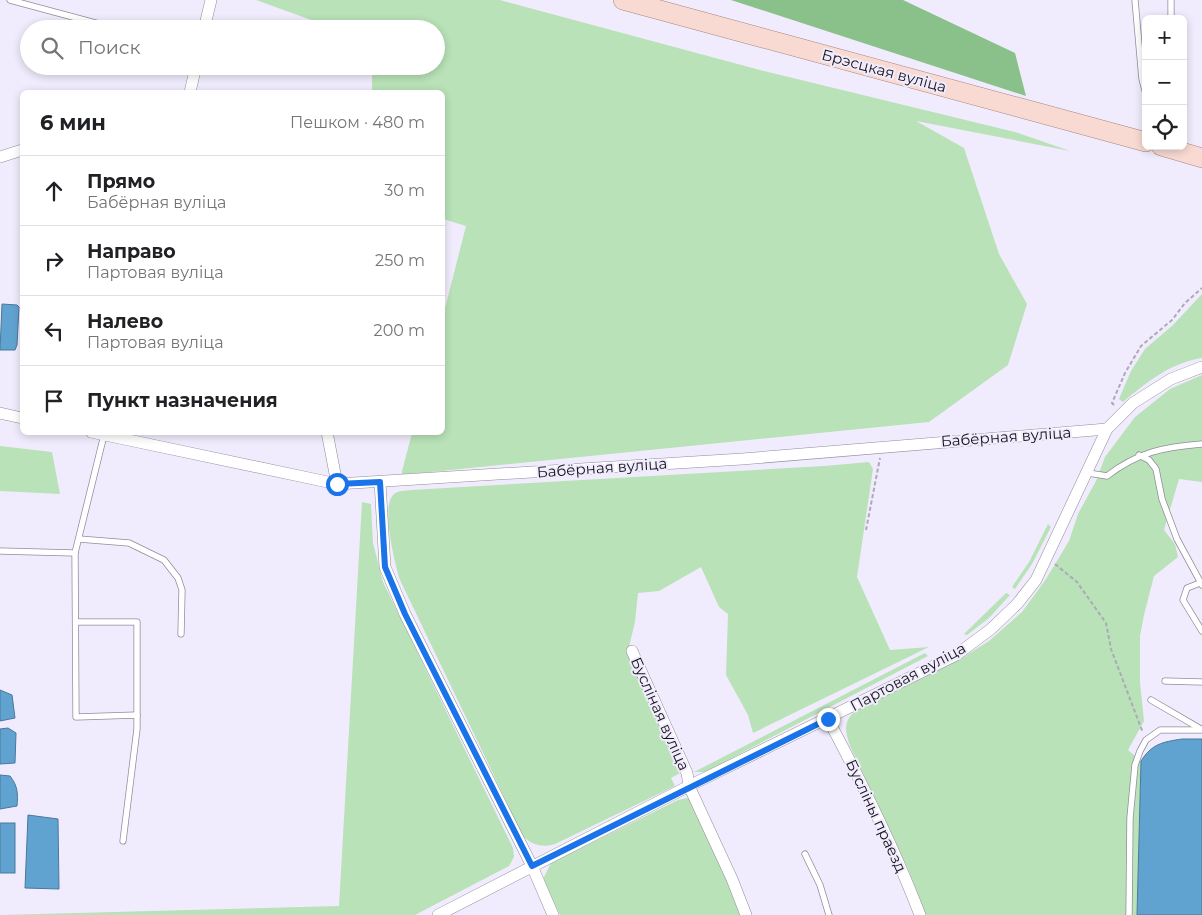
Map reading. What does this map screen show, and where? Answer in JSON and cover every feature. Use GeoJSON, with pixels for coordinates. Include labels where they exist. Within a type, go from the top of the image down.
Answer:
{"type":"FeatureCollection","features":[{"type":"Feature","properties":{"kind":"main road","name":"Брэсцкая вуліца"},"geometry":{"type":"LineString","coordinates":[[623,0],[1142,141]]}},
{"type":"Feature","properties":{"kind":"main road"},"geometry":{"type":"LineString","coordinates":[[1176,150],[1202,158]]}},
{"type":"Feature","properties":{"kind":"street"},"geometry":{"type":"LineString","coordinates":[[206,20],[211,0]]}},
{"type":"Feature","properties":{"kind":"street"},"geometry":{"type":"LineString","coordinates":[[190,90],[194,75]]}},
{"type":"Feature","properties":{"kind":"street"},"geometry":{"type":"LineString","coordinates":[[0,157],[20,151]]}},
{"type":"Feature","properties":{"kind":"street"},"geometry":{"type":"LineString","coordinates":[[1107,429],[1133,403],[1171,379],[1202,367]]}},
{"type":"Feature","properties":{"kind":"street"},"geometry":{"type":"LineString","coordinates":[[0,413],[20,418]]}},
{"type":"Feature","properties":{"kind":"street","name":"Бабёрная вуліца"},"geometry":{"type":"LineString","coordinates":[[109,435],[337,484],[742,459],[1107,429]]}},
{"type":"Feature","properties":{"kind":"street","name":"Партовая вуліца"},"geometry":{"type":"LineString","coordinates":[[438,915],[689,786],[956,655],[991,629],[1022,598],[1036,580],[1088,473],[1107,429]]}},
{"type":"Feature","properties":{"kind":"street"},"geometry":{"type":"LineString","coordinates":[[328,435],[337,484]]}},
{"type":"Feature","properties":{"kind":"street"},"geometry":{"type":"LineString","coordinates":[[380,482],[385,567],[405,614],[532,866],[553,915]]}},
{"type":"Feature","properties":{"kind":"street","name":"Бусліная вуліца"},"geometry":{"type":"LineString","coordinates":[[632,651],[687,773],[689,786],[732,879],[746,915]]}},
{"type":"Feature","properties":{"kind":"street","name":"Бусліны праезд"},"geometry":{"type":"LineString","coordinates":[[828,719],[868,793],[902,867],[920,915]]}},
{"type":"Feature","properties":{"kind":"lane"},"geometry":{"type":"LineString","coordinates":[[10,0],[84,20]]}},
{"type":"Feature","properties":{"kind":"lane"},"geometry":{"type":"LineString","coordinates":[[1135,0],[1142,79]]}},
{"type":"Feature","properties":{"kind":"lane"},"geometry":{"type":"LineString","coordinates":[[1171,0],[1171,15]]}},
{"type":"Feature","properties":{"kind":"lane"},"geometry":{"type":"LineString","coordinates":[[104,435],[75,553],[76,717],[137,715]]}},
{"type":"Feature","properties":{"kind":"lane"},"geometry":{"type":"LineString","coordinates":[[1088,473],[1107,476],[1125,462],[1139,455],[1176,446],[1202,444]]}},
{"type":"Feature","properties":{"kind":"lane"},"geometry":{"type":"LineString","coordinates":[[1139,455],[1150,460],[1156,469],[1162,499],[1177,539],[1201,584],[1187,588],[1183,600],[1202,631]]}},
{"type":"Feature","properties":{"kind":"lane"},"geometry":{"type":"LineString","coordinates":[[79,539],[129,543],[152,552],[164,560],[178,578],[182,590],[181,634]]}},
{"type":"Feature","properties":{"kind":"lane"},"geometry":{"type":"LineString","coordinates":[[0,551],[75,553]]}},
{"type":"Feature","properties":{"kind":"lane"},"geometry":{"type":"LineString","coordinates":[[76,622],[137,622],[137,729],[123,841]]}},
{"type":"Feature","properties":{"kind":"lane"},"geometry":{"type":"LineString","coordinates":[[1165,680],[1202,682]]}},
{"type":"Feature","properties":{"kind":"lane"},"geometry":{"type":"LineString","coordinates":[[1151,700],[1202,730]]}},
{"type":"Feature","properties":{"kind":"lane"},"geometry":{"type":"LineString","coordinates":[[1129,915],[1130,818],[1134,774],[1140,751],[1146,740],[1160,730],[1202,730]]}},
{"type":"Feature","properties":{"kind":"lane"},"geometry":{"type":"LineString","coordinates":[[806,854],[820,885],[829,915]]}},
{"type":"Feature","properties":{"kind":"path"},"geometry":{"type":"LineString","coordinates":[[1121,416],[1112,403],[1125,372],[1141,346],[1172,320],[1185,303],[1202,288]]}},
{"type":"Feature","properties":{"kind":"path"},"geometry":{"type":"LineString","coordinates":[[866,530],[882,446]]}},
{"type":"Feature","properties":{"kind":"path"},"geometry":{"type":"LineString","coordinates":[[1047,557],[1077,582],[1106,623],[1111,649],[1146,740]]}},
{"type":"Feature","properties":{"kind":"green space"},"geometry":{"type":"Polygon","coordinates":[[[256,0],[500,0],[760,70],[1015,132],[1070,151],[916,121],[964,148],[999,254],[1027,304],[1008,365],[929,422],[401,475],[411,435],[445,435],[445,308],[466,226],[445,220],[445,90],[372,90],[372,75],[445,75],[445,20],[311,20],[256,0]]]}},
{"type":"Feature","properties":{"kind":"green space"},"geometry":{"type":"Polygon","coordinates":[[[731,0],[903,0],[1015,53],[1026,96],[731,0]]]}},
{"type":"Feature","properties":{"kind":"green space"},"geometry":{"type":"Polygon","coordinates":[[[1202,294],[1202,358],[1169,369],[1123,402],[1119,399],[1131,371],[1145,349],[1173,325],[1202,294]]]}},
{"type":"Feature","properties":{"kind":"green space"},"geometry":{"type":"Polygon","coordinates":[[[1202,375],[1202,482],[1179,479],[1164,530],[1175,544],[1178,557],[1154,576],[1140,636],[1140,682],[1144,721],[1128,750],[1141,761],[1137,915],[926,915],[908,869],[850,746],[846,731],[848,719],[855,711],[965,656],[989,641],[1022,612],[1046,579],[1069,541],[1078,514],[1096,481],[1105,457],[1135,417],[1170,389],[1202,375]]]}},
{"type":"Feature","properties":{"kind":"green space"},"geometry":{"type":"Polygon","coordinates":[[[0,446],[52,452],[60,494],[0,491],[0,446]]]}},
{"type":"Feature","properties":{"kind":"green space"},"geometry":{"type":"Polygon","coordinates":[[[869,462],[873,469],[857,577],[890,650],[929,647],[753,733],[748,715],[726,675],[728,614],[719,607],[701,567],[659,591],[638,593],[635,622],[628,651],[680,773],[671,778],[675,786],[555,844],[538,845],[530,842],[523,836],[400,580],[392,550],[388,512],[393,495],[399,491],[411,490],[869,462]]]}},
{"type":"Feature","properties":{"kind":"green space"},"geometry":{"type":"Polygon","coordinates":[[[362,502],[371,504],[373,543],[383,582],[513,848],[514,857],[509,866],[415,915],[0,915],[339,906],[362,502]]]}},
{"type":"Feature","properties":{"kind":"green space"},"geometry":{"type":"Polygon","coordinates":[[[1048,524],[1051,527],[1032,564],[1015,589],[1012,587],[1029,562],[1048,524]]]}},
{"type":"Feature","properties":{"kind":"green space"},"geometry":{"type":"Polygon","coordinates":[[[1006,593],[1010,595],[989,618],[967,635],[964,634],[1006,593]]]}},
{"type":"Feature","properties":{"kind":"green space"},"geometry":{"type":"Polygon","coordinates":[[[925,653],[928,656],[705,772],[694,772],[925,653]]]}},
{"type":"Feature","properties":{"kind":"green space"},"geometry":{"type":"Polygon","coordinates":[[[687,798],[691,800],[741,915],[560,915],[543,879],[551,863],[678,800],[687,798]]]}},
{"type":"Feature","properties":{"kind":"water"},"geometry":{"type":"Polygon","coordinates":[[[2,304],[17,305],[19,307],[17,345],[15,350],[0,350],[2,304]]]}},
{"type":"Feature","properties":{"kind":"water"},"geometry":{"type":"Polygon","coordinates":[[[0,690],[12,695],[15,718],[0,721],[0,690]]]}},
{"type":"Feature","properties":{"kind":"water"},"geometry":{"type":"Polygon","coordinates":[[[8,728],[16,733],[15,763],[0,764],[0,729],[8,728]]]}},
{"type":"Feature","properties":{"kind":"water"},"geometry":{"type":"Polygon","coordinates":[[[1202,739],[1202,915],[1137,915],[1141,761],[1154,747],[1169,741],[1202,739]]]}},
{"type":"Feature","properties":{"kind":"water"},"geometry":{"type":"Polygon","coordinates":[[[0,775],[10,776],[15,783],[17,806],[0,809],[0,775]]]}},
{"type":"Feature","properties":{"kind":"water"},"geometry":{"type":"Polygon","coordinates":[[[28,815],[58,819],[59,889],[25,888],[28,815]]]}},
{"type":"Feature","properties":{"kind":"water"},"geometry":{"type":"Polygon","coordinates":[[[0,823],[15,823],[15,873],[0,873],[0,823]]]}},
{"type":"Feature","properties":{"kind":"route"},"geometry":{"type":"LineString","coordinates":[[337,484],[380,482],[385,567],[405,614],[532,866],[689,786],[828,719]]}}]}
